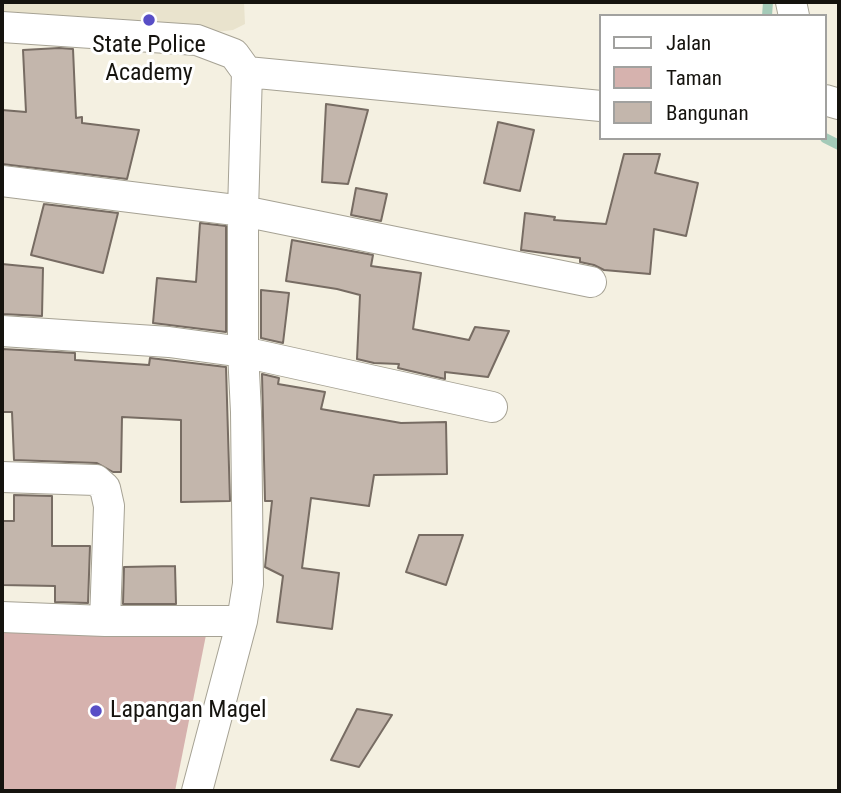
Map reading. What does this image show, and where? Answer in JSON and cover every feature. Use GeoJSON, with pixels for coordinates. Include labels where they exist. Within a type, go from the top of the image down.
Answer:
{"type":"FeatureCollection","features":[{"type":"Feature","properties":{"kind":"street"},"geometry":{"type":"LineString","coordinates":[[2,27],[197,40],[234,54],[247,72],[243,352],[247,426],[248,584],[242,621],[197,791]]}},
{"type":"Feature","properties":{"kind":"street"},"geometry":{"type":"LineString","coordinates":[[247,72],[600,106]]}},
{"type":"Feature","properties":{"kind":"street"},"geometry":{"type":"LineString","coordinates":[[2,181],[243,211],[591,282]]}},
{"type":"Feature","properties":{"kind":"street"},"geometry":{"type":"LineString","coordinates":[[2,331],[169,342],[243,352],[492,407]]}},
{"type":"Feature","properties":{"kind":"street"},"geometry":{"type":"LineString","coordinates":[[2,477],[96,480],[105,488],[109,506],[105,621]]}},
{"type":"Feature","properties":{"kind":"street"},"geometry":{"type":"LineString","coordinates":[[2,617],[105,621],[242,621]]}},
{"type":"Feature","properties":{"kind":"shaded area","name":"State Police Academy"},"geometry":{"type":"Polygon","coordinates":[[[2,2],[244,2],[245,24],[233,30],[207,33],[2,16],[2,2]]]}},
{"type":"Feature","properties":{"kind":"green space","name":"Lapangan Magel"},"geometry":{"type":"Polygon","coordinates":[[[2,623],[207,630],[175,791],[2,791],[2,623]]]}},
{"type":"Feature","properties":{"kind":"building"},"geometry":{"type":"Polygon","coordinates":[[[73,49],[76,118],[82,117],[82,123],[139,130],[127,179],[2,164],[2,110],[26,112],[23,50],[73,49]]]}},
{"type":"Feature","properties":{"kind":"building"},"geometry":{"type":"Polygon","coordinates":[[[326,104],[368,110],[348,184],[322,182],[326,104]]]}},
{"type":"Feature","properties":{"kind":"building"},"geometry":{"type":"Polygon","coordinates":[[[498,122],[534,130],[520,191],[484,183],[498,122]]]}},
{"type":"Feature","properties":{"kind":"building"},"geometry":{"type":"Polygon","coordinates":[[[624,154],[660,154],[655,173],[698,183],[686,236],[654,229],[650,274],[604,270],[580,262],[580,258],[521,250],[525,213],[555,217],[554,220],[606,224],[624,154]]]}},
{"type":"Feature","properties":{"kind":"building"},"geometry":{"type":"Polygon","coordinates":[[[356,188],[387,194],[381,221],[351,215],[356,188]]]}},
{"type":"Feature","properties":{"kind":"building"},"geometry":{"type":"Polygon","coordinates":[[[44,204],[118,213],[103,273],[31,255],[44,204]]]}},
{"type":"Feature","properties":{"kind":"building"},"geometry":{"type":"Polygon","coordinates":[[[200,223],[226,226],[226,332],[153,323],[157,278],[196,282],[200,223]]]}},
{"type":"Feature","properties":{"kind":"building"},"geometry":{"type":"Polygon","coordinates":[[[292,240],[373,255],[371,266],[421,273],[413,329],[469,340],[475,327],[509,331],[488,377],[445,372],[445,379],[398,368],[399,364],[357,359],[360,295],[286,281],[292,240]]]}},
{"type":"Feature","properties":{"kind":"building"},"geometry":{"type":"Polygon","coordinates":[[[2,264],[43,268],[42,316],[2,314],[2,264]]]}},
{"type":"Feature","properties":{"kind":"building"},"geometry":{"type":"Polygon","coordinates":[[[261,290],[289,293],[283,343],[261,338],[261,290]]]}},
{"type":"Feature","properties":{"kind":"building"},"geometry":{"type":"Polygon","coordinates":[[[2,349],[75,353],[75,360],[149,365],[150,358],[226,367],[230,501],[181,502],[181,420],[122,417],[121,472],[113,472],[97,463],[14,460],[12,412],[2,412],[2,349]]]}},
{"type":"Feature","properties":{"kind":"building"},"geometry":{"type":"Polygon","coordinates":[[[262,374],[279,378],[278,384],[325,392],[321,409],[401,423],[446,422],[447,474],[374,475],[369,506],[311,498],[302,568],[339,573],[332,629],[277,622],[283,576],[265,567],[272,501],[265,501],[262,374]]]}},
{"type":"Feature","properties":{"kind":"building"},"geometry":{"type":"Polygon","coordinates":[[[14,495],[52,496],[52,546],[90,546],[88,603],[55,602],[55,586],[2,585],[2,521],[14,521],[14,495]]]}},
{"type":"Feature","properties":{"kind":"building"},"geometry":{"type":"Polygon","coordinates":[[[419,535],[463,535],[446,585],[406,572],[419,535]]]}},
{"type":"Feature","properties":{"kind":"building"},"geometry":{"type":"Polygon","coordinates":[[[175,566],[176,604],[123,604],[124,567],[175,566]]]}},
{"type":"Feature","properties":{"kind":"building"},"geometry":{"type":"Polygon","coordinates":[[[357,709],[392,715],[359,767],[331,760],[357,709]]]}},
{"type":"Feature","properties":{"kind":"waterway"},"geometry":{"type":"LineString","coordinates":[[767,14],[768,2]]}},
{"type":"Feature","properties":{"kind":"waterway"},"geometry":{"type":"LineString","coordinates":[[827,139],[839,145]]}},
{"type":"Feature","properties":{"kind":"place","name":"State Police Academy"},"geometry":{"type":"Point","coordinates":[149,20]}},
{"type":"Feature","properties":{"kind":"place","name":"Lapangan Magel"},"geometry":{"type":"Point","coordinates":[96,711]}}]}
